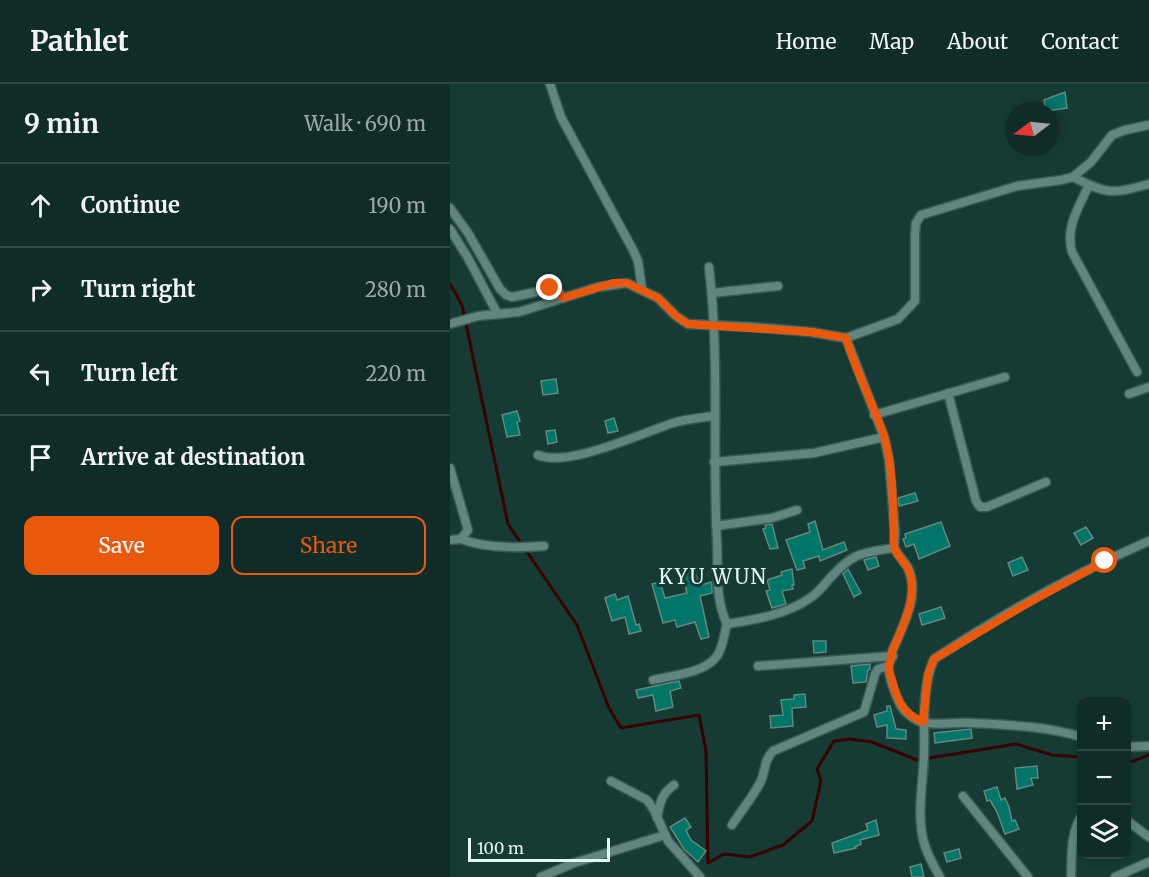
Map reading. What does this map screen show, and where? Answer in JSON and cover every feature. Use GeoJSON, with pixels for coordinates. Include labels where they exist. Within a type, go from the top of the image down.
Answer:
{"type":"FeatureCollection","features":[{"type":"Feature","properties":{"kind":"street"},"geometry":{"type":"LineString","coordinates":[[550,84],[561,117],[638,261],[642,289]]}},
{"type":"Feature","properties":{"kind":"street"},"geometry":{"type":"LineString","coordinates":[[454,323],[478,316],[519,312],[613,283],[627,283],[658,298],[676,316],[688,324],[811,332],[846,338],[898,319],[915,301],[915,234],[916,223],[921,215],[1017,186],[1073,177],[1090,162],[1112,135],[1149,125]]}},
{"type":"Feature","properties":{"kind":"street"},"geometry":{"type":"LineString","coordinates":[[1073,177],[1114,193],[1149,184]]}},
{"type":"Feature","properties":{"kind":"street"},"geometry":{"type":"LineString","coordinates":[[1089,185],[1072,223],[1069,241],[1072,252],[1137,372]]}},
{"type":"Feature","properties":{"kind":"street"},"geometry":{"type":"LineString","coordinates":[[450,208],[468,232],[506,296],[512,297],[556,288],[563,298]]}},
{"type":"Feature","properties":{"kind":"street"},"geometry":{"type":"LineString","coordinates":[[450,229],[468,258],[496,313]]}},
{"type":"Feature","properties":{"kind":"street"},"geometry":{"type":"LineString","coordinates":[[653,680],[697,670],[712,661],[720,650],[727,624],[722,614],[720,600],[716,526],[714,325],[709,267]]}},
{"type":"Feature","properties":{"kind":"street"},"geometry":{"type":"LineString","coordinates":[[712,293],[778,286]]}},
{"type":"Feature","properties":{"kind":"street"},"geometry":{"type":"LineString","coordinates":[[846,338],[884,437],[889,460],[896,533],[894,548],[909,570],[912,594],[908,614],[888,666],[901,707],[913,718],[923,722],[1030,727],[1077,735]]}},
{"type":"Feature","properties":{"kind":"street"},"geometry":{"type":"LineString","coordinates":[[874,415],[1005,377]]}},
{"type":"Feature","properties":{"kind":"street"},"geometry":{"type":"LineString","coordinates":[[1129,394],[1149,387]]}},
{"type":"Feature","properties":{"kind":"street"},"geometry":{"type":"LineString","coordinates":[[948,393],[976,501],[980,507],[987,507],[1046,482]]}},
{"type":"Feature","properties":{"kind":"street"},"geometry":{"type":"LineString","coordinates":[[538,455],[546,458],[561,458],[601,448],[675,422],[714,416]]}},
{"type":"Feature","properties":{"kind":"street"},"geometry":{"type":"LineString","coordinates":[[714,462],[814,453],[884,437]]}},
{"type":"Feature","properties":{"kind":"street"},"geometry":{"type":"LineString","coordinates":[[450,468],[468,530],[461,539]]}},
{"type":"Feature","properties":{"kind":"street"},"geometry":{"type":"LineString","coordinates":[[716,526],[772,518],[797,510]]}},
{"type":"Feature","properties":{"kind":"street"},"geometry":{"type":"LineString","coordinates":[[450,540],[461,539],[473,544],[519,548],[544,546]]}},
{"type":"Feature","properties":{"kind":"street"},"geometry":{"type":"LineString","coordinates":[[940,877],[923,839],[920,813],[924,755],[923,722],[928,674],[934,659],[1030,602],[1105,561],[1149,541]]}},
{"type":"Feature","properties":{"kind":"street"},"geometry":{"type":"LineString","coordinates":[[727,624],[782,612],[797,606],[812,597],[844,562],[854,556],[894,548]]}},
{"type":"Feature","properties":{"kind":"street"},"geometry":{"type":"LineString","coordinates":[[758,666],[893,656]]}},
{"type":"Feature","properties":{"kind":"street"},"geometry":{"type":"LineString","coordinates":[[732,825],[762,780],[763,765],[767,757],[773,752],[864,712],[875,674],[878,669],[888,666]]}},
{"type":"Feature","properties":{"kind":"street"},"geometry":{"type":"LineString","coordinates":[[1131,748],[1149,746]]}},
{"type":"Feature","properties":{"kind":"street"},"geometry":{"type":"LineString","coordinates":[[611,781],[646,800],[654,810],[668,841],[700,877]]}},
{"type":"Feature","properties":{"kind":"street"},"geometry":{"type":"LineString","coordinates":[[657,819],[660,800],[665,791],[674,785]]}},
{"type":"Feature","properties":{"kind":"street"},"geometry":{"type":"LineString","coordinates":[[963,796],[1028,877]]}},
{"type":"Feature","properties":{"kind":"street"},"geometry":{"type":"LineString","coordinates":[[1071,877],[1072,844],[1077,823]]}},
{"type":"Feature","properties":{"kind":"street"},"geometry":{"type":"LineString","coordinates":[[1131,824],[1149,837]]}},
{"type":"Feature","properties":{"kind":"street"},"geometry":{"type":"LineString","coordinates":[[541,877],[665,835]]}},
{"type":"Feature","properties":{"kind":"street"},"geometry":{"type":"LineString","coordinates":[[1115,877],[1149,862]]}},
{"type":"Feature","properties":{"kind":"building"},"geometry":{"type":"Polygon","coordinates":[[[1065,92],[1067,108],[1059,109],[1059,102],[1044,102],[1044,100],[1065,92]]]}},
{"type":"Feature","properties":{"kind":"building"},"geometry":{"type":"Polygon","coordinates":[[[556,379],[558,393],[543,395],[541,381],[556,379]]]}},
{"type":"Feature","properties":{"kind":"building"},"geometry":{"type":"Polygon","coordinates":[[[517,411],[520,435],[507,437],[502,415],[517,411]]]}},
{"type":"Feature","properties":{"kind":"building"},"geometry":{"type":"Polygon","coordinates":[[[614,418],[618,431],[608,433],[605,421],[614,418]]]}},
{"type":"Feature","properties":{"kind":"building"},"geometry":{"type":"Polygon","coordinates":[[[555,430],[557,442],[548,444],[546,431],[555,430]]]}},
{"type":"Feature","properties":{"kind":"building"},"geometry":{"type":"Polygon","coordinates":[[[915,493],[918,501],[899,506],[898,498],[915,493]]]}},
{"type":"Feature","properties":{"kind":"building"},"geometry":{"type":"Polygon","coordinates":[[[815,521],[823,550],[844,542],[847,550],[820,561],[819,556],[803,561],[805,568],[797,570],[786,540],[810,532],[808,524],[815,521]]]}},
{"type":"Feature","properties":{"kind":"building"},"geometry":{"type":"Polygon","coordinates":[[[941,522],[950,546],[919,559],[914,544],[906,547],[903,539],[906,538],[905,534],[941,522]]]}},
{"type":"Feature","properties":{"kind":"building"},"geometry":{"type":"Polygon","coordinates":[[[772,524],[778,548],[770,549],[763,529],[766,528],[765,525],[772,524]]]}},
{"type":"Feature","properties":{"kind":"building"},"geometry":{"type":"Polygon","coordinates":[[[1086,527],[1093,538],[1081,545],[1074,533],[1086,527]]]}},
{"type":"Feature","properties":{"kind":"building"},"geometry":{"type":"Polygon","coordinates":[[[876,557],[879,566],[868,570],[864,560],[876,557]]]}},
{"type":"Feature","properties":{"kind":"building"},"geometry":{"type":"Polygon","coordinates":[[[1022,557],[1028,570],[1013,576],[1008,563],[1022,557]]]}},
{"type":"Feature","properties":{"kind":"building"},"geometry":{"type":"Polygon","coordinates":[[[694,567],[699,586],[711,582],[712,584],[712,593],[700,596],[709,637],[701,639],[695,622],[677,627],[675,620],[663,623],[652,584],[660,582],[665,598],[687,593],[681,570],[694,567]]]}},
{"type":"Feature","properties":{"kind":"building"},"geometry":{"type":"Polygon","coordinates":[[[792,569],[793,589],[782,591],[786,604],[772,608],[766,591],[770,590],[767,580],[792,569]]]}},
{"type":"Feature","properties":{"kind":"building"},"geometry":{"type":"Polygon","coordinates":[[[848,569],[861,593],[854,597],[843,574],[848,569]]]}},
{"type":"Feature","properties":{"kind":"building"},"geometry":{"type":"Polygon","coordinates":[[[615,594],[617,600],[628,596],[636,625],[639,624],[641,631],[629,634],[625,617],[612,621],[605,598],[615,594]]]}},
{"type":"Feature","properties":{"kind":"building"},"geometry":{"type":"Polygon","coordinates":[[[941,607],[945,618],[922,625],[919,614],[941,607]]]}},
{"type":"Feature","properties":{"kind":"building"},"geometry":{"type":"Polygon","coordinates":[[[813,641],[826,641],[826,652],[814,653],[813,641]]]}},
{"type":"Feature","properties":{"kind":"building"},"geometry":{"type":"Polygon","coordinates":[[[870,664],[866,682],[853,683],[851,666],[870,664]]]}},
{"type":"Feature","properties":{"kind":"building"},"geometry":{"type":"Polygon","coordinates":[[[679,681],[681,688],[670,691],[673,707],[656,711],[653,695],[638,698],[636,690],[679,681]]]}},
{"type":"Feature","properties":{"kind":"building"},"geometry":{"type":"Polygon","coordinates":[[[805,694],[806,707],[792,708],[793,726],[771,728],[770,716],[783,715],[781,700],[794,699],[794,695],[805,694]]]}},
{"type":"Feature","properties":{"kind":"building"},"geometry":{"type":"Polygon","coordinates":[[[887,706],[890,706],[896,729],[906,730],[906,739],[887,738],[887,725],[877,727],[874,715],[887,711],[887,706]]]}},
{"type":"Feature","properties":{"kind":"building"},"geometry":{"type":"Polygon","coordinates":[[[971,729],[972,738],[935,743],[934,733],[971,729]]]}},
{"type":"Feature","properties":{"kind":"building"},"geometry":{"type":"Polygon","coordinates":[[[1037,766],[1038,778],[1031,778],[1033,785],[1017,789],[1015,768],[1037,766]]]}},
{"type":"Feature","properties":{"kind":"building"},"geometry":{"type":"Polygon","coordinates":[[[997,787],[1001,800],[1005,798],[1009,807],[1012,821],[1015,820],[1019,829],[1005,834],[997,812],[990,800],[987,801],[984,791],[997,787]]]}},
{"type":"Feature","properties":{"kind":"building"},"geometry":{"type":"Polygon","coordinates":[[[685,818],[691,827],[686,830],[691,840],[706,851],[698,862],[684,849],[670,827],[685,818]]]}},
{"type":"Feature","properties":{"kind":"building"},"geometry":{"type":"Polygon","coordinates":[[[876,820],[879,835],[860,840],[861,844],[856,848],[834,853],[832,843],[868,830],[866,824],[876,820]]]}},
{"type":"Feature","properties":{"kind":"building"},"geometry":{"type":"Polygon","coordinates":[[[959,849],[961,858],[947,862],[944,853],[959,849]]]}},
{"type":"Feature","properties":{"kind":"building"},"geometry":{"type":"Polygon","coordinates":[[[921,864],[924,877],[912,877],[910,867],[921,864]]]}},
{"type":"Feature","properties":{"kind":"waterway"},"geometry":{"type":"LineString","coordinates":[[450,284],[462,305],[508,524],[577,625],[609,708],[621,728],[699,715],[706,751],[708,863],[724,854],[750,857],[783,845],[812,821],[821,781],[817,769],[834,741],[850,739],[872,742],[917,760],[1016,744],[1052,755],[1077,757]]}},
{"type":"Feature","properties":{"kind":"waterway"},"geometry":{"type":"LineString","coordinates":[[1131,762],[1149,755]]}},
{"type":"Feature","properties":{"kind":"district","name":"KYU WUN"},"geometry":{"type":"Point","coordinates":[713,576]}},
{"type":"Feature","properties":{"kind":"route"},"geometry":{"type":"LineString","coordinates":[[550,288],[556,288],[563,298],[613,283],[627,283],[658,298],[676,316],[688,324],[811,332],[846,338],[852,360],[884,437],[889,460],[892,511],[896,533],[894,548],[909,570],[912,594],[908,614],[888,666],[901,707],[913,718],[923,722],[928,674],[934,659],[1021,607],[1105,561]]}}]}
